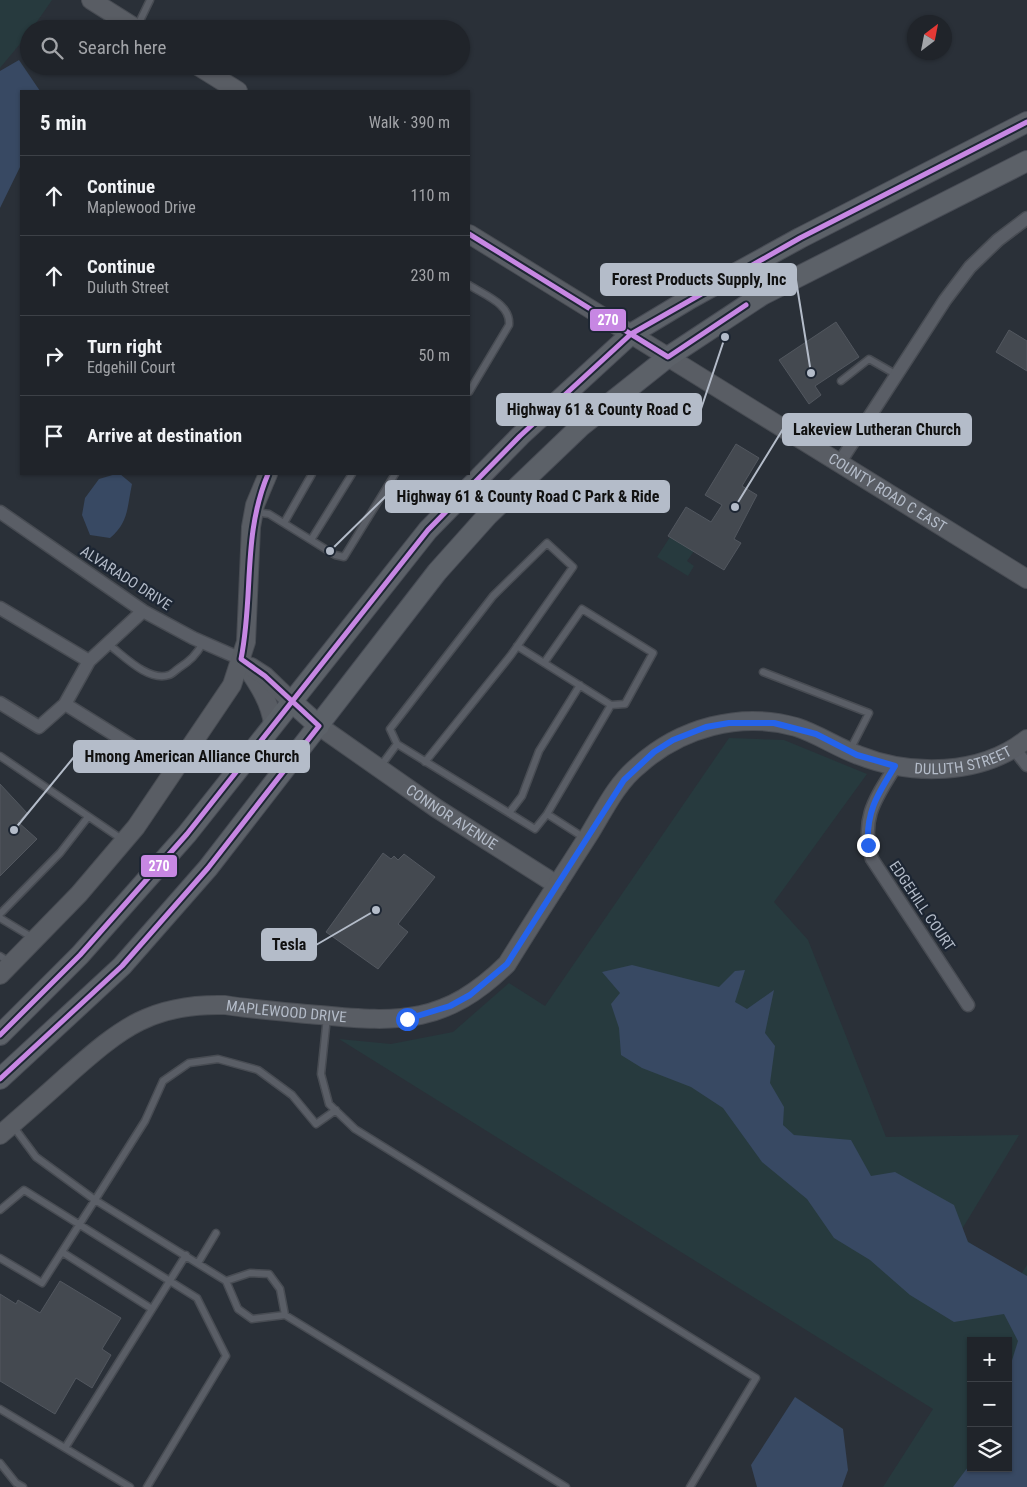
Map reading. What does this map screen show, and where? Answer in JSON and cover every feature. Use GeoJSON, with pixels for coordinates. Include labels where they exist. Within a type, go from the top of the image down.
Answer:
{"type":"FeatureCollection","features":[{"type":"Feature","properties":{"kind":"main road"},"geometry":{"type":"LineString","coordinates":[[0,1035],[80,955],[135,896],[187,834],[428,530],[520,436],[631,334],[764,257],[1027,122]]}},
{"type":"Feature","properties":{"kind":"main road"},"geometry":{"type":"LineString","coordinates":[[0,1079],[122,966],[208,868],[437,572],[488,515],[580,427],[668,357],[762,295],[1027,161]]}},
{"type":"Feature","properties":{"kind":"main road","name":"CONNOR AVENUE"},"geometry":{"type":"LineString","coordinates":[[291,701],[319,726]]}},
{"type":"Feature","properties":{"kind":"street"},"geometry":{"type":"LineString","coordinates":[[91,0],[123,20]]}},
{"type":"Feature","properties":{"kind":"street"},"geometry":{"type":"LineString","coordinates":[[212,75],[236,90]]}},
{"type":"Feature","properties":{"kind":"street"},"geometry":{"type":"LineString","coordinates":[[840,462],[970,267],[998,240],[1027,218]]}},
{"type":"Feature","properties":{"kind":"street","name":"COUNTY ROAD C EAST"},"geometry":{"type":"LineString","coordinates":[[470,235],[1027,579]]}},
{"type":"Feature","properties":{"kind":"street"},"geometry":{"type":"LineString","coordinates":[[4,965],[36,940],[124,842],[174,772],[232,685],[246,642],[249,549],[254,511],[268,475]]}},
{"type":"Feature","properties":{"kind":"street","name":"ALVARADO DRIVE"},"geometry":{"type":"LineString","coordinates":[[0,512],[143,611],[203,643],[240,659]]}},
{"type":"Feature","properties":{"kind":"street"},"geometry":{"type":"LineString","coordinates":[[0,608],[89,661]]}},
{"type":"Feature","properties":{"kind":"street"},"geometry":{"type":"LineString","coordinates":[[0,704],[39,727],[66,704],[89,661],[143,611]]}},
{"type":"Feature","properties":{"kind":"street"},"geometry":{"type":"LineString","coordinates":[[240,659],[265,676],[291,701]]}},
{"type":"Feature","properties":{"kind":"street"},"geometry":{"type":"LineString","coordinates":[[240,659],[266,698],[271,710],[273,724]]}},
{"type":"Feature","properties":{"kind":"street"},"geometry":{"type":"LineString","coordinates":[[66,704],[174,772]]}},
{"type":"Feature","properties":{"kind":"street","name":"CONNOR AVENUE"},"geometry":{"type":"LineString","coordinates":[[335,705],[335,718],[339,731],[348,747]]}},
{"type":"Feature","properties":{"kind":"street","name":"DULUTH STREET"},"geometry":{"type":"LineString","coordinates":[[557,885],[624,780],[654,752],[694,731],[729,723],[774,723],[816,734],[849,751],[895,766],[919,770],[946,769],[990,758],[1020,743]]}},
{"type":"Feature","properties":{"kind":"street","name":"CONNOR AVENUE"},"geometry":{"type":"LineString","coordinates":[[319,726],[436,808],[557,885]]}},
{"type":"Feature","properties":{"kind":"street"},"geometry":{"type":"LineString","coordinates":[[1020,743],[1027,765]]}},
{"type":"Feature","properties":{"kind":"street","name":"EDGEHILL COURT"},"geometry":{"type":"LineString","coordinates":[[895,766],[875,799],[869,814],[867,828],[870,852],[879,872],[968,1005]]}},
{"type":"Feature","properties":{"kind":"street","name":"MAPLEWOOD DRIVE"},"geometry":{"type":"LineString","coordinates":[[6,1130],[103,1044],[134,1023],[162,1012],[202,1005],[384,1021],[407,1019],[450,1006],[470,995],[507,964],[557,885]]}},
{"type":"Feature","properties":{"kind":"lane"},"geometry":{"type":"LineString","coordinates":[[141,20],[150,0]]}},
{"type":"Feature","properties":{"kind":"lane"},"geometry":{"type":"LineString","coordinates":[[470,286],[503,306],[510,318],[509,326],[470,390]]}},
{"type":"Feature","properties":{"kind":"lane"},"geometry":{"type":"LineString","coordinates":[[841,381],[869,359],[897,375]]}},
{"type":"Feature","properties":{"kind":"lane"},"geometry":{"type":"LineString","coordinates":[[284,523],[311,475]]}},
{"type":"Feature","properties":{"kind":"lane"},"geometry":{"type":"LineString","coordinates":[[311,540],[351,475]]}},
{"type":"Feature","properties":{"kind":"lane"},"geometry":{"type":"LineString","coordinates":[[254,511],[269,514],[335,555],[344,556],[394,475]]}},
{"type":"Feature","properties":{"kind":"lane"},"geometry":{"type":"LineString","coordinates":[[425,762],[517,646],[574,567],[547,543],[493,596],[390,729],[397,744],[425,762],[535,829],[547,814],[611,704]]}},
{"type":"Feature","properties":{"kind":"lane"},"geometry":{"type":"LineString","coordinates":[[517,646],[544,663],[611,704],[625,704],[653,653],[582,609],[544,663]]}},
{"type":"Feature","properties":{"kind":"lane"},"geometry":{"type":"LineString","coordinates":[[108,644],[148,673],[158,676],[169,675],[184,665],[195,656],[203,643]]}},
{"type":"Feature","properties":{"kind":"lane"},"geometry":{"type":"LineString","coordinates":[[763,672],[869,713],[849,751]]}},
{"type":"Feature","properties":{"kind":"lane"},"geometry":{"type":"LineString","coordinates":[[509,813],[522,796],[539,751],[580,685]]}},
{"type":"Feature","properties":{"kind":"lane"},"geometry":{"type":"LineString","coordinates":[[379,768],[397,744]]}},
{"type":"Feature","properties":{"kind":"lane"},"geometry":{"type":"LineString","coordinates":[[0,756],[124,842]]}},
{"type":"Feature","properties":{"kind":"lane"},"geometry":{"type":"LineString","coordinates":[[547,814],[586,839]]}},
{"type":"Feature","properties":{"kind":"lane"},"geometry":{"type":"LineString","coordinates":[[36,940],[0,916],[60,853],[88,817]]}},
{"type":"Feature","properties":{"kind":"lane"},"geometry":{"type":"LineString","coordinates":[[327,1016],[321,1074],[329,1104],[356,1129],[756,1378],[690,1487]]}},
{"type":"Feature","properties":{"kind":"lane"},"geometry":{"type":"LineString","coordinates":[[0,1258],[42,1283],[145,1120],[163,1081],[189,1063],[218,1059],[258,1070],[292,1095],[316,1124],[336,1110]]}},
{"type":"Feature","properties":{"kind":"lane"},"geometry":{"type":"LineString","coordinates":[[6,1130],[36,1157],[94,1200],[198,1262],[226,1281],[238,1309],[252,1319],[285,1315],[566,1487]]}},
{"type":"Feature","properties":{"kind":"lane"},"geometry":{"type":"LineString","coordinates":[[0,1210],[24,1190],[197,1298],[226,1356],[147,1487]]}},
{"type":"Feature","properties":{"kind":"lane"},"geometry":{"type":"LineString","coordinates":[[198,1262],[216,1233]]}},
{"type":"Feature","properties":{"kind":"lane"},"geometry":{"type":"LineString","coordinates":[[62,1252],[152,1309]]}},
{"type":"Feature","properties":{"kind":"lane"},"geometry":{"type":"LineString","coordinates":[[65,1448],[186,1255]]}},
{"type":"Feature","properties":{"kind":"lane"},"geometry":{"type":"LineString","coordinates":[[226,1281],[250,1273],[269,1274],[280,1289],[285,1315]]}},
{"type":"Feature","properties":{"kind":"lane"},"geometry":{"type":"LineString","coordinates":[[0,1409],[130,1487]]}},
{"type":"Feature","properties":{"kind":"lane"},"geometry":{"type":"LineString","coordinates":[[0,1463],[16,1482],[23,1487]]}},
{"type":"Feature","properties":{"kind":"green space"},"geometry":{"type":"Polygon","coordinates":[[[0,0],[52,0],[38,20],[20,20],[20,44],[0,68],[0,0]]]}},
{"type":"Feature","properties":{"kind":"green space"},"geometry":{"type":"Polygon","coordinates":[[[670,537],[694,551],[687,561],[694,566],[688,576],[657,557],[670,537]]]}},
{"type":"Feature","properties":{"kind":"green space"},"geometry":{"type":"Polygon","coordinates":[[[729,738],[784,740],[867,774],[774,902],[808,940],[886,1137],[1019,1135],[959,1234],[1017,1280],[1027,1265],[1027,1487],[883,1487],[933,1409],[339,1039],[391,1044],[453,1032],[509,983],[545,1006],[729,738]]]}},
{"type":"Feature","properties":{"kind":"water"},"geometry":{"type":"Polygon","coordinates":[[[19,60],[20,75],[29,75],[39,90],[20,90],[20,167],[0,208],[0,71],[19,60]]]}},
{"type":"Feature","properties":{"kind":"water"},"geometry":{"type":"Polygon","coordinates":[[[113,475],[121,475],[132,484],[124,520],[110,538],[90,535],[82,515],[85,498],[99,479],[113,475]]]}},
{"type":"Feature","properties":{"kind":"water"},"geometry":{"type":"Polygon","coordinates":[[[632,965],[719,987],[735,971],[745,970],[735,1002],[747,1009],[774,990],[765,1033],[775,1046],[770,1083],[784,1107],[783,1125],[794,1135],[851,1140],[871,1176],[895,1172],[954,1205],[968,1242],[1027,1276],[1027,1487],[953,1487],[967,1468],[967,1472],[1012,1472],[1012,1360],[1018,1341],[1004,1314],[954,1322],[910,1295],[870,1260],[834,1238],[807,1199],[762,1162],[723,1108],[691,1087],[642,1068],[621,1055],[619,1028],[611,1004],[620,993],[602,972],[632,965]]]}},
{"type":"Feature","properties":{"kind":"water"},"geometry":{"type":"Polygon","coordinates":[[[795,1397],[843,1429],[848,1470],[842,1487],[757,1487],[751,1465],[795,1397]]]}},
{"type":"Feature","properties":{"kind":"building"},"geometry":{"type":"Polygon","coordinates":[[[836,322],[859,357],[815,386],[821,395],[809,404],[779,360],[836,322]]]}},
{"type":"Feature","properties":{"kind":"building"},"geometry":{"type":"Polygon","coordinates":[[[1009,330],[1027,341],[1027,371],[996,352],[1009,330]]]}},
{"type":"Feature","properties":{"kind":"building"},"geometry":{"type":"Polygon","coordinates":[[[736,444],[759,458],[742,486],[757,495],[734,539],[741,543],[724,570],[668,536],[686,507],[711,522],[722,505],[705,495],[736,444]]]}},
{"type":"Feature","properties":{"kind":"building"},"geometry":{"type":"Polygon","coordinates":[[[0,784],[27,813],[18,822],[37,839],[0,876],[0,784]]]}},
{"type":"Feature","properties":{"kind":"building"},"geometry":{"type":"Polygon","coordinates":[[[383,853],[391,859],[394,856],[398,860],[404,854],[435,877],[398,924],[408,932],[378,969],[326,932],[383,853]]]}},
{"type":"Feature","properties":{"kind":"building"},"geometry":{"type":"Polygon","coordinates":[[[60,1281],[121,1318],[102,1349],[111,1355],[92,1388],[76,1378],[55,1414],[0,1381],[0,1294],[16,1304],[18,1300],[40,1313],[60,1281]]]}},
{"type":"Feature","properties":{"kind":"transit line","name":"270"},"geometry":{"type":"LineString","coordinates":[[0,1035],[80,955],[187,834],[428,530],[520,436],[631,334],[800,238],[1027,122]]}},
{"type":"Feature","properties":{"kind":"transit line","name":"270"},"geometry":{"type":"LineString","coordinates":[[470,235],[668,357],[746,305]]}},
{"type":"Feature","properties":{"kind":"transit line","name":"270"},"geometry":{"type":"LineString","coordinates":[[0,1079],[122,966],[208,868],[319,726],[265,676],[241,659],[247,612],[251,543],[260,497],[268,475]]}},
{"type":"Feature","properties":{"kind":"place","name":"Highway 61 & County Road C"},"geometry":{"type":"Point","coordinates":[725,337]}},
{"type":"Feature","properties":{"kind":"place","name":"Forest Products Supply, Inc"},"geometry":{"type":"Point","coordinates":[811,373]}},
{"type":"Feature","properties":{"kind":"place","name":"Lakeview Lutheran Church"},"geometry":{"type":"Point","coordinates":[735,507]}},
{"type":"Feature","properties":{"kind":"place","name":"Highway 61 & County Road C Park & Ride"},"geometry":{"type":"Point","coordinates":[330,551]}},
{"type":"Feature","properties":{"kind":"place","name":"Hmong American Alliance Church"},"geometry":{"type":"Point","coordinates":[14,830]}},
{"type":"Feature","properties":{"kind":"place","name":"Tesla"},"geometry":{"type":"Point","coordinates":[376,910]}},
{"type":"Feature","properties":{"kind":"route"},"geometry":{"type":"LineString","coordinates":[[407,1019],[429,1014],[450,1006],[488,982],[507,964],[624,780],[654,752],[673,740],[694,731],[729,723],[752,721],[774,723],[816,734],[857,755],[895,766],[875,799],[869,814],[867,828],[868,845]]}}]}
